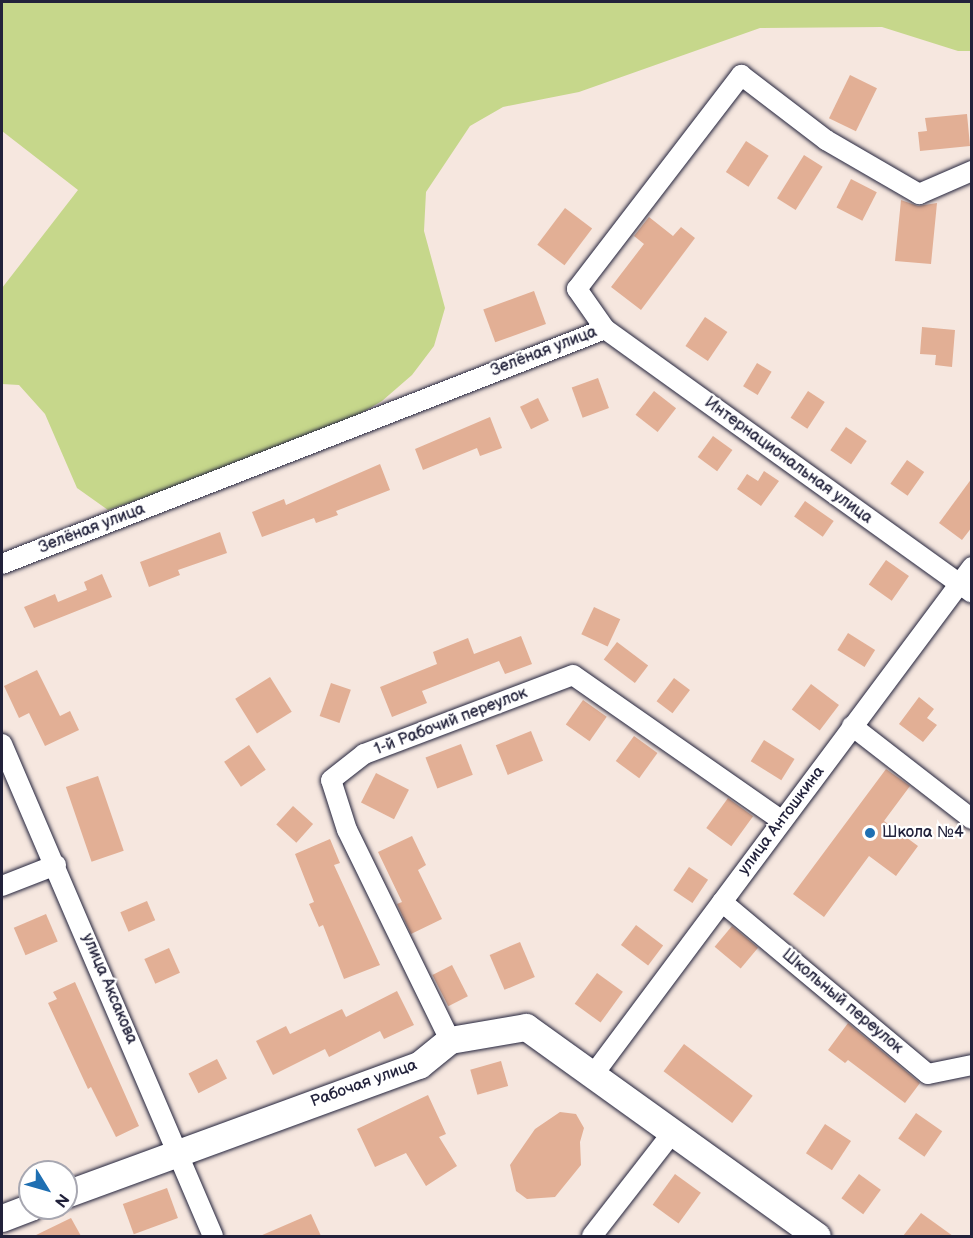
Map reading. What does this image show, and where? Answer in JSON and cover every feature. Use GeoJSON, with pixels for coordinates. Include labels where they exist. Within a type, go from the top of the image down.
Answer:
{"type":"FeatureCollection","features":[{"type":"Feature","properties":{"kind":"street","name":"Зелёная улица"},"geometry":{"type":"LineString","coordinates":[[2,564],[605,329],[577,289],[741,75],[826,140],[919,194],[972,171]]}},
{"type":"Feature","properties":{"kind":"street","name":"Интернациональная улица"},"geometry":{"type":"LineString","coordinates":[[605,329],[965,588]]}},
{"type":"Feature","properties":{"kind":"street","name":"улица Антошкина"},"geometry":{"type":"LineString","coordinates":[[593,1075],[852,726],[965,588],[972,567]]}},
{"type":"Feature","properties":{"kind":"street","name":"1-й Рабочий переулок"},"geometry":{"type":"LineString","coordinates":[[450,1040],[347,830],[331,780],[364,754],[573,675],[782,821]]}},
{"type":"Feature","properties":{"kind":"street"},"geometry":{"type":"LineString","coordinates":[[852,726],[972,819]]}},
{"type":"Feature","properties":{"kind":"street","name":"улица Аксакова"},"geometry":{"type":"LineString","coordinates":[[2,744],[56,865],[213,1236]]}},
{"type":"Feature","properties":{"kind":"street"},"geometry":{"type":"LineString","coordinates":[[2,886],[56,865]]}},
{"type":"Feature","properties":{"kind":"street","name":"Школьный переулок"},"geometry":{"type":"LineString","coordinates":[[722,902],[928,1074],[972,1065]]}},
{"type":"Feature","properties":{"kind":"street","name":"Рабочая улица"},"geometry":{"type":"LineString","coordinates":[[78,1189],[177,1151],[419,1065],[450,1040],[526,1027],[816,1236]]}},
{"type":"Feature","properties":{"kind":"street"},"geometry":{"type":"LineString","coordinates":[[592,1236],[673,1132]]}},
{"type":"Feature","properties":{"kind":"street"},"geometry":{"type":"LineString","coordinates":[[2,1218],[18,1212]]}},
{"type":"Feature","properties":{"kind":"green space"},"geometry":{"type":"Polygon","coordinates":[[[2,2],[971,2],[971,51],[958,51],[882,27],[760,28],[579,92],[503,107],[470,126],[426,192],[424,231],[445,308],[434,346],[412,375],[382,401],[315,440],[108,510],[77,488],[45,414],[19,385],[2,384],[2,288],[78,190],[2,131],[2,2]]]}},
{"type":"Feature","properties":{"kind":"building"},"geometry":{"type":"Polygon","coordinates":[[[850,75],[877,88],[856,131],[829,118],[850,75]]]}},
{"type":"Feature","properties":{"kind":"building"},"geometry":{"type":"Polygon","coordinates":[[[967,114],[970,146],[920,151],[918,132],[927,131],[925,118],[967,114]]]}},
{"type":"Feature","properties":{"kind":"building"},"geometry":{"type":"Polygon","coordinates":[[[746,141],[769,156],[748,187],[726,172],[746,141]]]}},
{"type":"Feature","properties":{"kind":"building"},"geometry":{"type":"Polygon","coordinates":[[[804,155],[823,167],[796,210],[777,198],[804,155]]]}},
{"type":"Feature","properties":{"kind":"building"},"geometry":{"type":"Polygon","coordinates":[[[851,179],[877,192],[862,221],[836,208],[851,179]]]}},
{"type":"Feature","properties":{"kind":"building"},"geometry":{"type":"Polygon","coordinates":[[[901,200],[918,206],[937,203],[931,264],[895,261],[901,200]]]}},
{"type":"Feature","properties":{"kind":"building"},"geometry":{"type":"Polygon","coordinates":[[[565,208],[592,228],[564,265],[537,245],[565,208]]]}},
{"type":"Feature","properties":{"kind":"building"},"geometry":{"type":"Polygon","coordinates":[[[649,217],[673,236],[681,227],[695,238],[641,310],[611,287],[644,244],[634,236],[649,217]]]}},
{"type":"Feature","properties":{"kind":"building"},"geometry":{"type":"Polygon","coordinates":[[[534,291],[546,324],[495,342],[483,309],[534,291]]]}},
{"type":"Feature","properties":{"kind":"building"},"geometry":{"type":"Polygon","coordinates":[[[705,317],[727,332],[708,361],[685,346],[705,317]]]}},
{"type":"Feature","properties":{"kind":"building"},"geometry":{"type":"Polygon","coordinates":[[[922,327],[955,330],[952,367],[935,365],[936,355],[920,354],[922,327]]]}},
{"type":"Feature","properties":{"kind":"building"},"geometry":{"type":"Polygon","coordinates":[[[757,363],[772,372],[758,395],[743,386],[757,363]]]}},
{"type":"Feature","properties":{"kind":"building"},"geometry":{"type":"Polygon","coordinates":[[[598,378],[609,408],[583,418],[572,388],[598,378]]]}},
{"type":"Feature","properties":{"kind":"building"},"geometry":{"type":"Polygon","coordinates":[[[654,391],[676,408],[658,432],[636,415],[654,391]]]}},
{"type":"Feature","properties":{"kind":"building"},"geometry":{"type":"Polygon","coordinates":[[[808,391],[825,402],[807,429],[791,418],[808,391]]]}},
{"type":"Feature","properties":{"kind":"building"},"geometry":{"type":"Polygon","coordinates":[[[538,398],[549,420],[531,429],[520,407],[538,398]]]}},
{"type":"Feature","properties":{"kind":"building"},"geometry":{"type":"Polygon","coordinates":[[[490,417],[502,448],[480,456],[477,448],[423,470],[415,449],[490,417]]]}},
{"type":"Feature","properties":{"kind":"building"},"geometry":{"type":"Polygon","coordinates":[[[846,427],[867,441],[851,464],[830,450],[846,427]]]}},
{"type":"Feature","properties":{"kind":"building"},"geometry":{"type":"Polygon","coordinates":[[[713,436],[732,450],[717,471],[698,457],[713,436]]]}},
{"type":"Feature","properties":{"kind":"building"},"geometry":{"type":"Polygon","coordinates":[[[907,460],[924,472],[908,496],[890,484],[907,460]]]}},
{"type":"Feature","properties":{"kind":"building"},"geometry":{"type":"Polygon","coordinates":[[[380,464],[390,490],[336,511],[338,515],[316,523],[314,518],[262,537],[252,512],[284,499],[286,505],[380,464]]]}},
{"type":"Feature","properties":{"kind":"building"},"geometry":{"type":"Polygon","coordinates":[[[764,471],[779,481],[761,506],[737,489],[747,474],[758,481],[764,471]]]}},
{"type":"Feature","properties":{"kind":"building"},"geometry":{"type":"Polygon","coordinates":[[[972,478],[972,527],[962,540],[939,523],[972,478]]]}},
{"type":"Feature","properties":{"kind":"building"},"geometry":{"type":"Polygon","coordinates":[[[805,501],[834,521],[823,537],[794,517],[805,501]]]}},
{"type":"Feature","properties":{"kind":"building"},"geometry":{"type":"Polygon","coordinates":[[[220,532],[227,553],[178,570],[180,575],[149,587],[140,562],[220,532]]]}},
{"type":"Feature","properties":{"kind":"building"},"geometry":{"type":"Polygon","coordinates":[[[886,560],[909,576],[892,601],[869,585],[886,560]]]}},
{"type":"Feature","properties":{"kind":"building"},"geometry":{"type":"Polygon","coordinates":[[[102,574],[112,597],[34,628],[24,607],[55,594],[58,602],[87,590],[84,582],[102,574]]]}},
{"type":"Feature","properties":{"kind":"building"},"geometry":{"type":"Polygon","coordinates":[[[594,607],[620,619],[608,646],[581,634],[594,607]]]}},
{"type":"Feature","properties":{"kind":"building"},"geometry":{"type":"Polygon","coordinates":[[[848,633],[875,650],[865,667],[837,650],[848,633]]]}},
{"type":"Feature","properties":{"kind":"building"},"geometry":{"type":"Polygon","coordinates":[[[521,636],[532,664],[505,674],[499,661],[422,691],[427,703],[392,717],[380,687],[437,664],[433,652],[468,638],[474,654],[521,636]]]}},
{"type":"Feature","properties":{"kind":"building"},"geometry":{"type":"Polygon","coordinates":[[[617,642],[648,665],[635,683],[604,660],[617,642]]]}},
{"type":"Feature","properties":{"kind":"building"},"geometry":{"type":"Polygon","coordinates":[[[37,670],[60,716],[70,711],[79,730],[45,746],[29,713],[19,718],[4,686],[37,670]]]}},
{"type":"Feature","properties":{"kind":"building"},"geometry":{"type":"Polygon","coordinates":[[[270,677],[292,712],[257,733],[235,699],[270,677]]]}},
{"type":"Feature","properties":{"kind":"building"},"geometry":{"type":"Polygon","coordinates":[[[674,678],[690,690],[673,713],[657,701],[674,678]]]}},
{"type":"Feature","properties":{"kind":"building"},"geometry":{"type":"Polygon","coordinates":[[[331,683],[351,690],[339,723],[320,716],[331,683]]]}},
{"type":"Feature","properties":{"kind":"building"},"geometry":{"type":"Polygon","coordinates":[[[811,684],[839,705],[820,731],[792,710],[811,684]]]}},
{"type":"Feature","properties":{"kind":"building"},"geometry":{"type":"Polygon","coordinates":[[[919,697],[934,709],[927,718],[937,725],[923,742],[899,724],[919,697]]]}},
{"type":"Feature","properties":{"kind":"building"},"geometry":{"type":"Polygon","coordinates":[[[583,700],[607,717],[590,741],[566,725],[583,700]]]}},
{"type":"Feature","properties":{"kind":"building"},"geometry":{"type":"Polygon","coordinates":[[[531,731],[543,761],[508,775],[496,745],[531,731]]]}},
{"type":"Feature","properties":{"kind":"building"},"geometry":{"type":"Polygon","coordinates":[[[634,736],[657,753],[639,778],[616,761],[634,736]]]}},
{"type":"Feature","properties":{"kind":"building"},"geometry":{"type":"Polygon","coordinates":[[[764,740],[795,759],[781,780],[751,761],[764,740]]]}},
{"type":"Feature","properties":{"kind":"building"},"geometry":{"type":"Polygon","coordinates":[[[461,744],[473,775],[437,788],[426,758],[461,744]]]}},
{"type":"Feature","properties":{"kind":"building"},"geometry":{"type":"Polygon","coordinates":[[[249,745],[266,770],[241,787],[224,762],[249,745]]]}},
{"type":"Feature","properties":{"kind":"building","name":"Школа №4"},"geometry":{"type":"Polygon","coordinates":[[[886,769],[910,786],[884,821],[918,846],[896,876],[869,856],[824,917],[793,894],[886,769]]]}},
{"type":"Feature","properties":{"kind":"building"},"geometry":{"type":"Polygon","coordinates":[[[376,773],[409,790],[394,819],[361,802],[376,773]]]}},
{"type":"Feature","properties":{"kind":"building"},"geometry":{"type":"Polygon","coordinates":[[[98,776],[124,851],[92,862],[66,787],[98,776]]]}},
{"type":"Feature","properties":{"kind":"building"},"geometry":{"type":"Polygon","coordinates":[[[728,798],[753,816],[731,846],[706,828],[728,798]]]}},
{"type":"Feature","properties":{"kind":"building"},"geometry":{"type":"Polygon","coordinates":[[[293,806],[313,824],[296,843],[276,825],[293,806]]]}},
{"type":"Feature","properties":{"kind":"building"},"geometry":{"type":"Polygon","coordinates":[[[412,836],[426,865],[418,870],[442,919],[411,934],[397,904],[402,902],[378,852],[412,836]]]}},
{"type":"Feature","properties":{"kind":"building"},"geometry":{"type":"Polygon","coordinates":[[[330,839],[340,863],[334,865],[380,965],[344,979],[323,925],[319,927],[309,904],[314,902],[295,854],[330,839]]]}},
{"type":"Feature","properties":{"kind":"building"},"geometry":{"type":"Polygon","coordinates":[[[689,867],[708,880],[692,903],[673,890],[689,867]]]}},
{"type":"Feature","properties":{"kind":"building"},"geometry":{"type":"Polygon","coordinates":[[[147,901],[155,920],[129,932],[120,912],[147,901]]]}},
{"type":"Feature","properties":{"kind":"building"},"geometry":{"type":"Polygon","coordinates":[[[46,914],[58,942],[26,955],[14,928],[46,914]]]}},
{"type":"Feature","properties":{"kind":"building"},"geometry":{"type":"Polygon","coordinates":[[[636,925],[663,945],[648,965],[621,945],[636,925]]]}},
{"type":"Feature","properties":{"kind":"building"},"geometry":{"type":"Polygon","coordinates":[[[732,926],[758,948],[741,969],[715,947],[732,926]]]}},
{"type":"Feature","properties":{"kind":"building"},"geometry":{"type":"Polygon","coordinates":[[[520,942],[535,977],[504,990],[490,955],[520,942]]]}},
{"type":"Feature","properties":{"kind":"building"},"geometry":{"type":"Polygon","coordinates":[[[169,948],[180,973],[155,984],[144,959],[169,948]]]}},
{"type":"Feature","properties":{"kind":"building"},"geometry":{"type":"Polygon","coordinates":[[[452,965],[468,996],[448,1006],[432,975],[452,965]]]}},
{"type":"Feature","properties":{"kind":"building"},"geometry":{"type":"Polygon","coordinates":[[[597,973],[623,992],[601,1023],[575,1004],[597,973]]]}},
{"type":"Feature","properties":{"kind":"building"},"geometry":{"type":"Polygon","coordinates":[[[75,982],[139,1126],[116,1137],[91,1087],[88,1089],[48,1003],[57,999],[53,992],[75,982]]]}},
{"type":"Feature","properties":{"kind":"building"},"geometry":{"type":"Polygon","coordinates":[[[397,991],[414,1025],[384,1039],[380,1031],[329,1057],[325,1049],[273,1075],[256,1041],[286,1026],[290,1034],[342,1009],[346,1017],[397,991]]]}},
{"type":"Feature","properties":{"kind":"building"},"geometry":{"type":"Polygon","coordinates":[[[848,1023],[920,1083],[905,1103],[848,1060],[845,1063],[828,1050],[848,1023]]]}},
{"type":"Feature","properties":{"kind":"building"},"geometry":{"type":"Polygon","coordinates":[[[684,1044],[753,1096],[732,1123],[664,1071],[684,1044]]]}},
{"type":"Feature","properties":{"kind":"building"},"geometry":{"type":"Polygon","coordinates":[[[217,1059],[227,1079],[198,1093],[188,1074],[217,1059]]]}},
{"type":"Feature","properties":{"kind":"building"},"geometry":{"type":"Polygon","coordinates":[[[501,1061],[508,1086],[477,1095],[470,1070],[501,1061]]]}},
{"type":"Feature","properties":{"kind":"building"},"geometry":{"type":"Polygon","coordinates":[[[428,1095],[446,1134],[439,1137],[457,1166],[426,1186],[406,1153],[375,1167],[357,1129],[428,1095]]]}},
{"type":"Feature","properties":{"kind":"building"},"geometry":{"type":"Polygon","coordinates":[[[560,1112],[576,1114],[584,1128],[580,1142],[581,1165],[555,1197],[527,1199],[516,1191],[510,1165],[535,1129],[560,1112]]]}},
{"type":"Feature","properties":{"kind":"building"},"geometry":{"type":"Polygon","coordinates":[[[916,1113],[942,1131],[924,1157],[898,1138],[916,1113]]]}},
{"type":"Feature","properties":{"kind":"building"},"geometry":{"type":"Polygon","coordinates":[[[825,1124],[851,1141],[832,1170],[806,1153],[825,1124]]]}},
{"type":"Feature","properties":{"kind":"building"},"geometry":{"type":"Polygon","coordinates":[[[675,1174],[701,1193],[679,1224],[653,1205],[675,1174]]]}},
{"type":"Feature","properties":{"kind":"building"},"geometry":{"type":"Polygon","coordinates":[[[859,1174],[881,1190],[863,1214],[841,1198],[859,1174]]]}},
{"type":"Feature","properties":{"kind":"building"},"geometry":{"type":"Polygon","coordinates":[[[167,1188],[178,1218],[134,1234],[123,1204],[167,1188]]]}},
{"type":"Feature","properties":{"kind":"building"},"geometry":{"type":"Polygon","coordinates":[[[921,1213],[953,1236],[903,1236],[921,1213]]]}},
{"type":"Feature","properties":{"kind":"building"},"geometry":{"type":"Polygon","coordinates":[[[311,1214],[321,1236],[260,1236],[311,1214]]]}},
{"type":"Feature","properties":{"kind":"building"},"geometry":{"type":"Polygon","coordinates":[[[67,1220],[72,1220],[81,1236],[34,1236],[67,1220]]]}},
{"type":"Feature","properties":{"kind":"place","name":"Школа №4"},"geometry":{"type":"Point","coordinates":[870,833]}}]}
